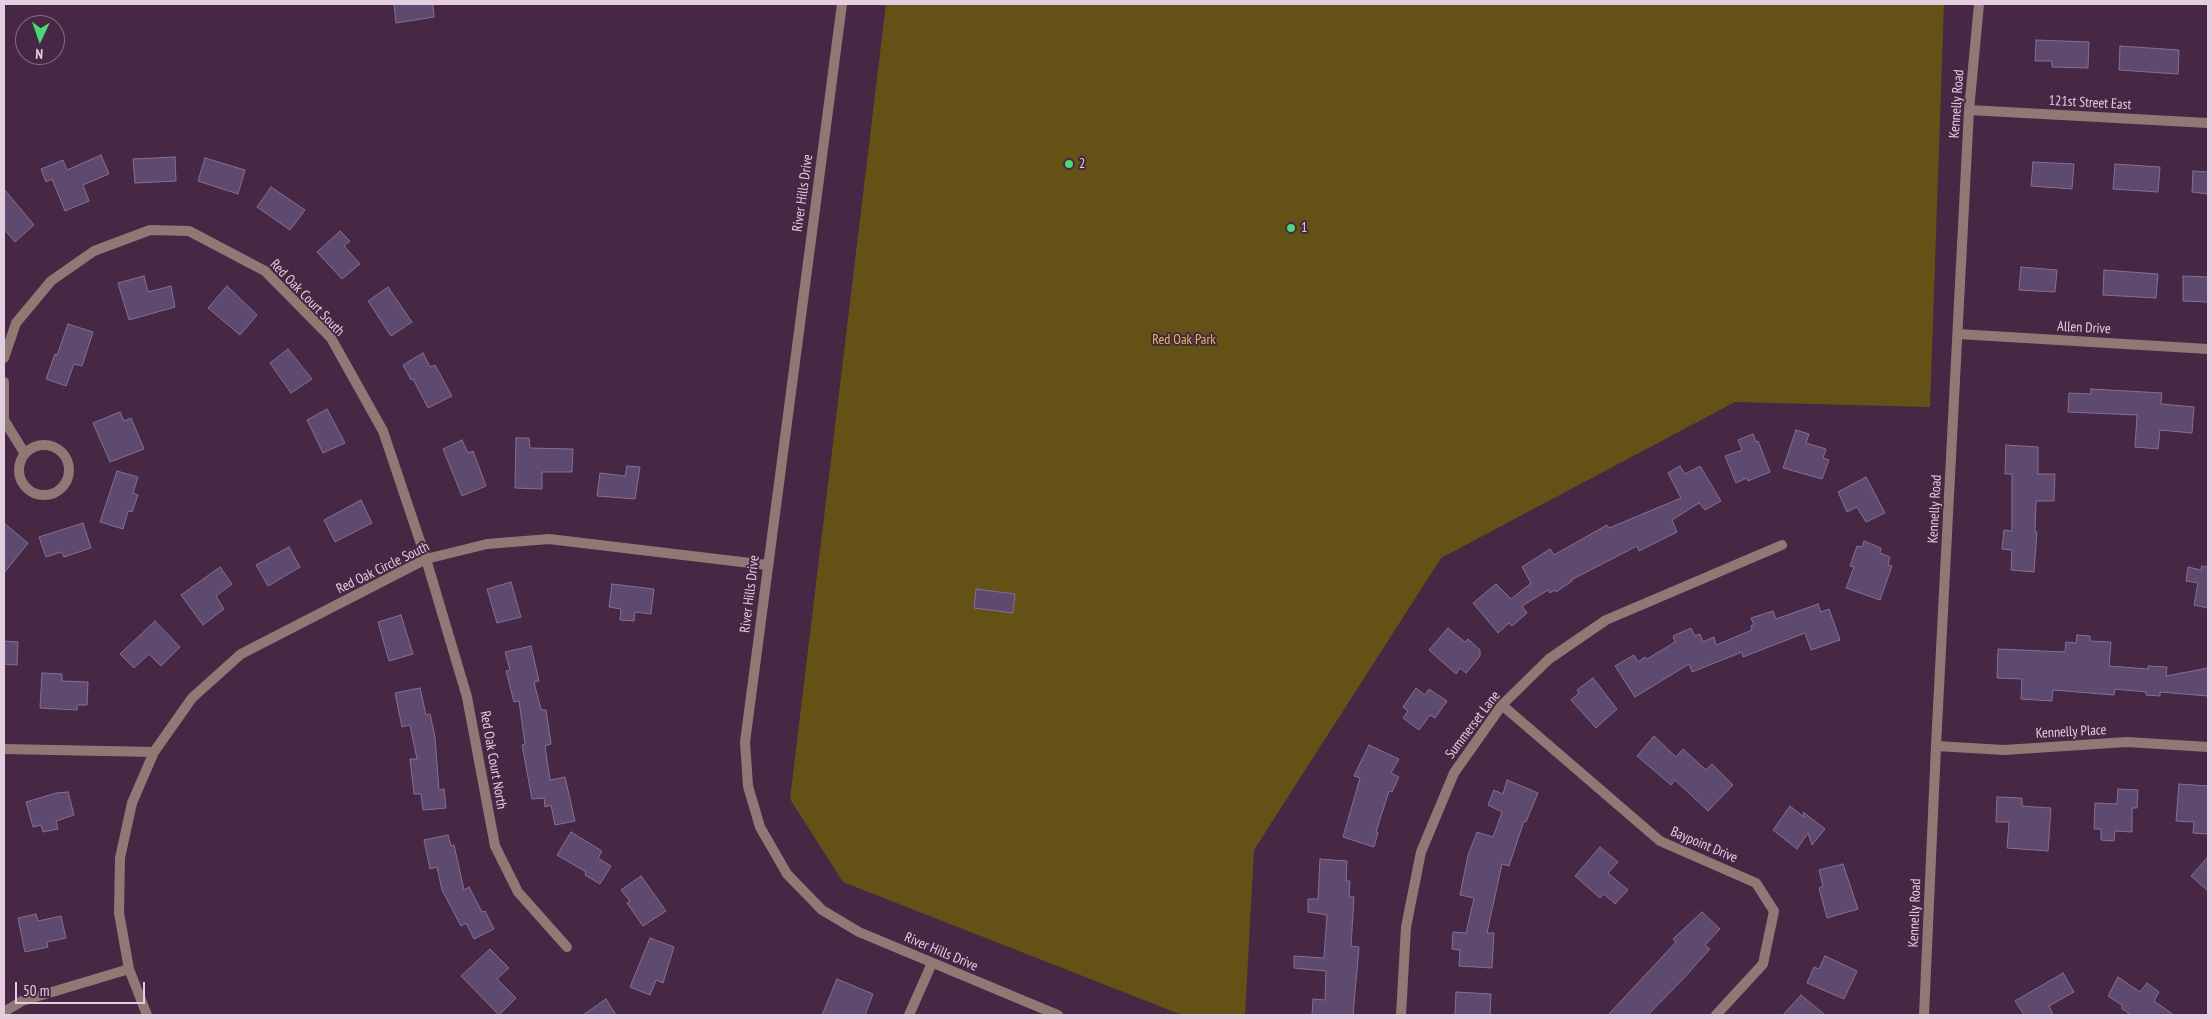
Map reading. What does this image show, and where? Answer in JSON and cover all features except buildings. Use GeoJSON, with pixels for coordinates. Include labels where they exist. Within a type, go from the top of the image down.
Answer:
{"type":"FeatureCollection","features":[{"type":"Feature","properties":{"kind":"street","name":"River Hills Drive"},"geometry":{"type":"LineString","coordinates":[[842,4],[745,742],[748,786],[760,827],[787,874],[822,910],[859,932],[1058,1015]]}},
{"type":"Feature","properties":{"kind":"street","name":"Kennelly Road"},"geometry":{"type":"LineString","coordinates":[[1924,1015],[1969,110],[1979,4]]}},
{"type":"Feature","properties":{"kind":"street","name":"121st Street East"},"geometry":{"type":"LineString","coordinates":[[1969,110],[2208,123]]}},
{"type":"Feature","properties":{"kind":"street","name":"Red Oak Court South"},"geometry":{"type":"LineString","coordinates":[[4,358],[16,323],[51,281],[94,251],[150,230],[189,231],[265,271],[331,338],[384,431],[426,559]]}},
{"type":"Feature","properties":{"kind":"street","name":"Allen Drive"},"geometry":{"type":"LineString","coordinates":[[1958,334],[2208,349]]}},
{"type":"Feature","properties":{"kind":"street"},"geometry":{"type":"LineString","coordinates":[[4,382],[4,420],[25,454]]}},
{"type":"Feature","properties":{"kind":"street"},"geometry":{"type":"LineString","coordinates":[[42,445],[52,446],[60,450],[66,458],[69,468],[64,486],[56,492],[47,495],[37,494],[28,490],[22,482],[19,473],[20,463],[25,454],[32,448],[42,445]]}},
{"type":"Feature","properties":{"kind":"street","name":"Red Oak Circle South"},"geometry":{"type":"LineString","coordinates":[[147,1015],[129,969],[119,912],[120,858],[132,803],[154,752],[192,698],[241,654],[426,559],[487,544],[549,539],[767,565]]}},
{"type":"Feature","properties":{"kind":"street","name":"Summerset Lane"},"geometry":{"type":"LineString","coordinates":[[1400,1015],[1406,927],[1421,852],[1454,774],[1502,705],[1549,659],[1606,620],[1782,545]]}},
{"type":"Feature","properties":{"kind":"street","name":"Red Oak Court North"},"geometry":{"type":"LineString","coordinates":[[426,559],[468,697],[495,846],[518,892],[567,947]]}},
{"type":"Feature","properties":{"kind":"street","name":"Baypoint Drive"},"geometry":{"type":"LineString","coordinates":[[1502,705],[1660,841],[1756,883],[1774,911],[1763,964],[1716,1015]]}},
{"type":"Feature","properties":{"kind":"street","name":"Kennelly Place"},"geometry":{"type":"LineString","coordinates":[[1936,746],[2004,750],[2127,742],[2208,747]]}},
{"type":"Feature","properties":{"kind":"street"},"geometry":{"type":"LineString","coordinates":[[4,749],[154,752]]}},
{"type":"Feature","properties":{"kind":"street"},"geometry":{"type":"LineString","coordinates":[[909,1015],[932,963]]}},
{"type":"Feature","properties":{"kind":"street"},"geometry":{"type":"LineString","coordinates":[[4,1012],[22,1001],[129,969]]}},
{"type":"Feature","properties":{"kind":"green space","name":"Red Oak Park"},"geometry":{"type":"Polygon","coordinates":[[[886,4],[1944,4],[1930,407],[1735,402],[1441,558],[1254,850],[1245,1015],[1182,1015],[843,882],[790,799],[886,4]]]}},
{"type":"Feature","properties":{"kind":"place","name":"2"},"geometry":{"type":"Point","coordinates":[1069,164]}},
{"type":"Feature","properties":{"kind":"place","name":"1"},"geometry":{"type":"Point","coordinates":[1291,228]}}]}
